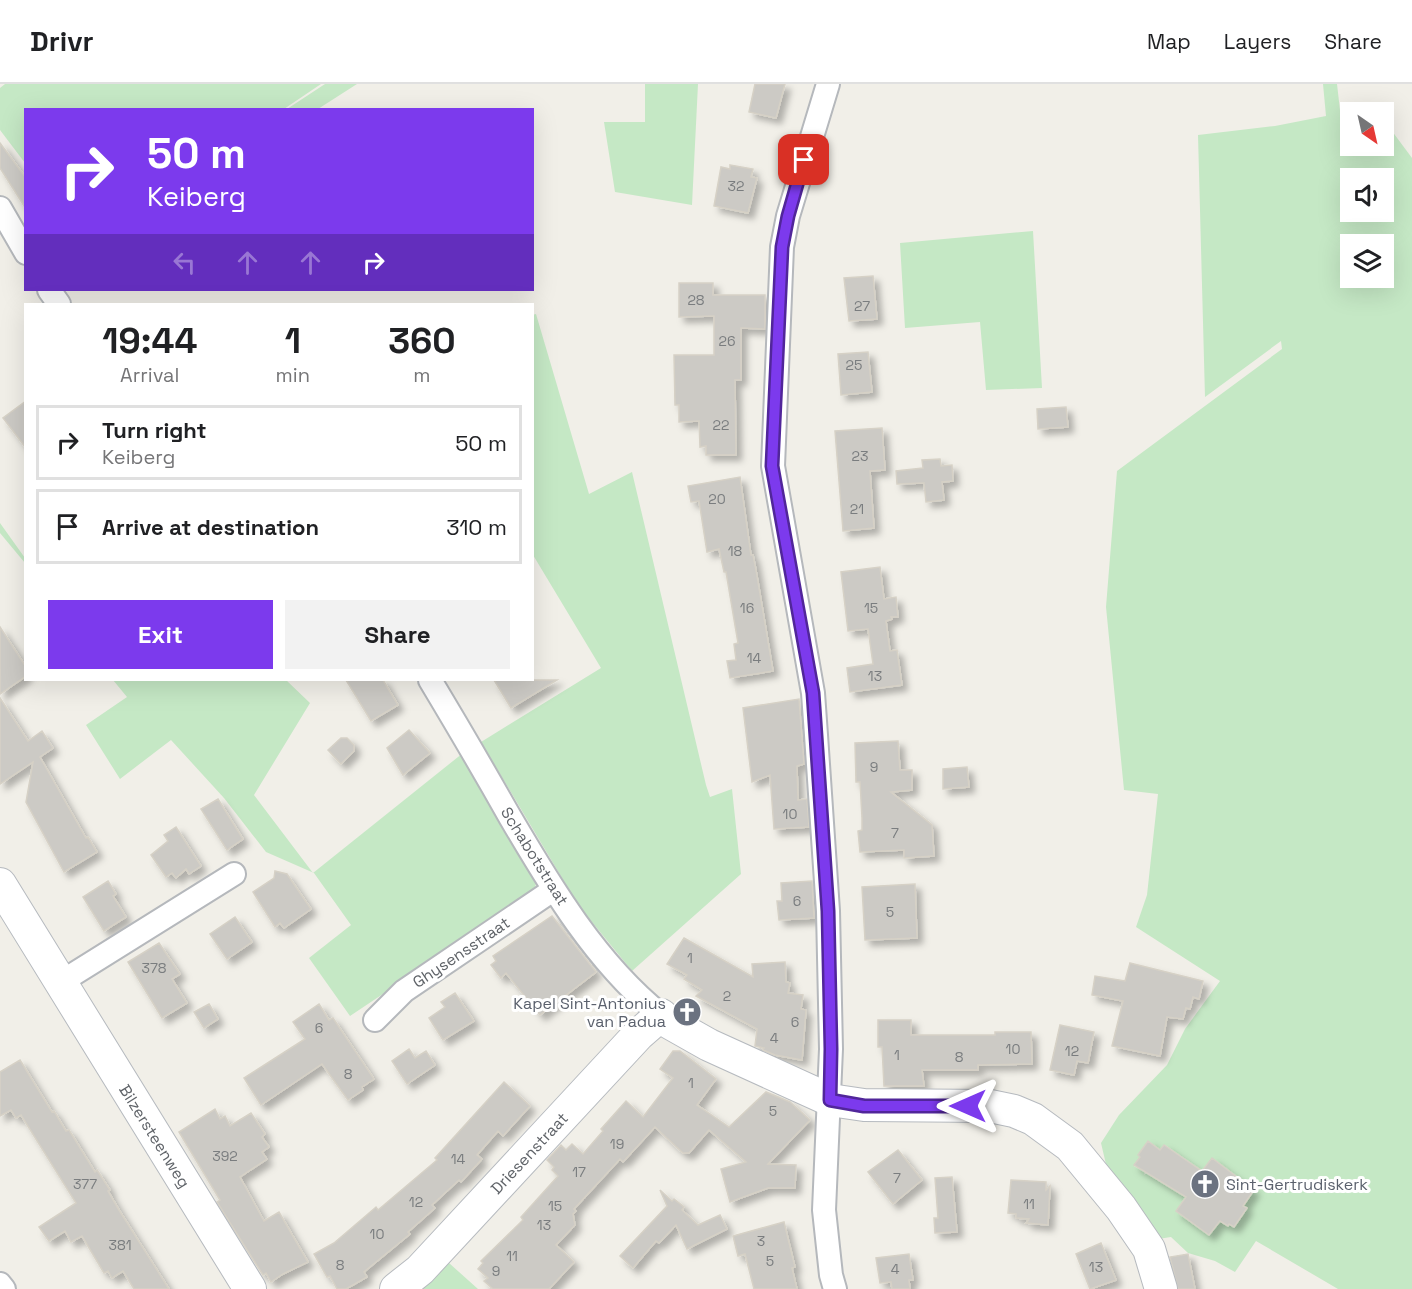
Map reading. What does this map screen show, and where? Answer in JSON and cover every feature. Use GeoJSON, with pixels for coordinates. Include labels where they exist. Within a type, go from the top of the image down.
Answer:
{"type":"FeatureCollection","features":[{"type":"Feature","properties":{"kind":"street"},"geometry":{"type":"LineString","coordinates":[[828,84],[788,216],[782,247],[772,466],[813,693],[828,911],[831,1049],[824,1210],[831,1275],[835,1289]]}},
{"type":"Feature","properties":{"kind":"street"},"geometry":{"type":"LineString","coordinates":[[0,208],[24,250]]}},
{"type":"Feature","properties":{"kind":"street","name":"Schabotstraat"},"geometry":{"type":"LineString","coordinates":[[431,681],[553,890],[596,948],[645,1002],[661,1016]]}},
{"type":"Feature","properties":{"kind":"street"},"geometry":{"type":"LineString","coordinates":[[61,982],[234,874]]}},
{"type":"Feature","properties":{"kind":"street","name":"Bilzersteenweg"},"geometry":{"type":"LineString","coordinates":[[0,884],[250,1289]]}},
{"type":"Feature","properties":{"kind":"street","name":"Ghysensstraat"},"geometry":{"type":"LineString","coordinates":[[375,1020],[404,991],[553,890]]}},
{"type":"Feature","properties":{"kind":"street"},"geometry":{"type":"LineString","coordinates":[[661,1016],[710,1045],[830,1100],[864,1106],[990,1106],[1014,1111],[1032,1119],[1070,1146],[1127,1217],[1149,1249],[1161,1289]]}},
{"type":"Feature","properties":{"kind":"street","name":"Driesenstraat"},"geometry":{"type":"LineString","coordinates":[[396,1289],[420,1270],[638,1035],[661,1016]]}},
{"type":"Feature","properties":{"kind":"street"},"geometry":{"type":"LineString","coordinates":[[0,1284],[4,1289]]}},
{"type":"Feature","properties":{"kind":"green space"},"geometry":{"type":"Polygon","coordinates":[[[5,84],[321,84],[285,108],[24,108],[24,162],[0,130],[0,88],[5,84]]]}},
{"type":"Feature","properties":{"kind":"green space"},"geometry":{"type":"Polygon","coordinates":[[[325,84],[357,84],[320,108],[289,108],[325,84]]]}},
{"type":"Feature","properties":{"kind":"green space"},"geometry":{"type":"Polygon","coordinates":[[[645,84],[698,84],[692,205],[615,192],[604,122],[645,122],[645,84]]]}},
{"type":"Feature","properties":{"kind":"green space"},"geometry":{"type":"Polygon","coordinates":[[[1323,84],[1337,84],[1340,110],[1340,156],[1394,156],[1394,134],[1412,158],[1412,1289],[1338,1289],[1256,1241],[1235,1272],[1215,1261],[1188,1253],[1171,1237],[1158,1239],[1109,1177],[1101,1143],[1119,1115],[1167,1065],[1185,1029],[1220,981],[1136,927],[1147,895],[1158,794],[1124,790],[1106,607],[1117,471],[1282,349],[1281,341],[1205,397],[1198,135],[1275,126],[1326,116],[1323,84]],[[1148,1141],[1138,1155],[1140,1157],[1134,1166],[1145,1172],[1144,1175],[1146,1173],[1186,1197],[1176,1211],[1209,1235],[1220,1221],[1234,1227],[1247,1209],[1243,1206],[1254,1190],[1212,1158],[1202,1171],[1165,1145],[1160,1150],[1148,1141]]]}},
{"type":"Feature","properties":{"kind":"green space"},"geometry":{"type":"Polygon","coordinates":[[[1033,231],[1042,388],[986,390],[980,322],[905,328],[900,243],[1033,231]]]}},
{"type":"Feature","properties":{"kind":"green space"},"geometry":{"type":"Polygon","coordinates":[[[534,314],[536,314],[589,494],[632,472],[706,785],[710,797],[732,789],[741,874],[632,971],[578,905],[481,742],[601,668],[534,557],[534,314]]]}},
{"type":"Feature","properties":{"kind":"green space"},"geometry":{"type":"Polygon","coordinates":[[[0,523],[24,557],[24,562],[0,533],[0,523]]]}},
{"type":"Feature","properties":{"kind":"green space"},"geometry":{"type":"Polygon","coordinates":[[[114,681],[287,681],[310,703],[254,795],[313,872],[266,852],[224,798],[171,740],[120,779],[86,725],[127,697],[114,681]]]}},
{"type":"Feature","properties":{"kind":"green space"},"geometry":{"type":"Polygon","coordinates":[[[463,753],[537,878],[534,893],[350,1016],[309,958],[351,925],[313,873],[463,753]]]}},
{"type":"Feature","properties":{"kind":"green space"},"geometry":{"type":"Polygon","coordinates":[[[449,1263],[478,1289],[421,1289],[449,1263]]]}},
{"type":"Feature","properties":{"kind":"building"},"geometry":{"type":"Polygon","coordinates":[[[755,84],[785,84],[776,118],[749,112],[755,84]]]}},
{"type":"Feature","properties":{"kind":"building"},"geometry":{"type":"Polygon","coordinates":[[[0,143],[24,175],[24,206],[0,168],[0,143]]]}},
{"type":"Feature","properties":{"kind":"building"},"geometry":{"type":"Polygon","coordinates":[[[730,165],[753,169],[751,177],[757,178],[748,213],[714,206],[721,167],[730,169],[730,165]]]}},
{"type":"Feature","properties":{"kind":"building"},"geometry":{"type":"Polygon","coordinates":[[[873,276],[877,319],[849,321],[844,278],[873,276]]]}},
{"type":"Feature","properties":{"kind":"building"},"geometry":{"type":"Polygon","coordinates":[[[679,283],[713,283],[713,295],[765,295],[765,329],[741,328],[741,380],[735,380],[736,455],[706,455],[706,446],[700,447],[699,421],[679,422],[679,405],[675,405],[674,355],[714,355],[714,316],[679,317],[679,283]]]}},
{"type":"Feature","properties":{"kind":"building"},"geometry":{"type":"Polygon","coordinates":[[[868,352],[872,392],[841,395],[838,354],[868,352]]]}},
{"type":"Feature","properties":{"kind":"building"},"geometry":{"type":"Polygon","coordinates":[[[24,402],[24,445],[3,418],[24,402]]]}},
{"type":"Feature","properties":{"kind":"building"},"geometry":{"type":"Polygon","coordinates":[[[1066,407],[1068,427],[1038,429],[1037,409],[1066,407]]]}},
{"type":"Feature","properties":{"kind":"building"},"geometry":{"type":"Polygon","coordinates":[[[882,428],[885,470],[870,471],[874,528],[843,531],[835,431],[882,428]]]}},
{"type":"Feature","properties":{"kind":"building"},"geometry":{"type":"Polygon","coordinates":[[[940,459],[941,466],[952,465],[953,481],[942,482],[944,500],[926,502],[924,483],[897,484],[896,471],[923,468],[922,460],[940,459]]]}},
{"type":"Feature","properties":{"kind":"building"},"geometry":{"type":"Polygon","coordinates":[[[740,477],[751,555],[753,555],[756,570],[773,671],[730,678],[727,661],[736,660],[734,644],[738,643],[726,572],[724,572],[719,549],[707,552],[699,501],[691,502],[688,486],[740,477]]]}},
{"type":"Feature","properties":{"kind":"building"},"geometry":{"type":"Polygon","coordinates":[[[880,567],[884,599],[896,597],[898,617],[891,617],[892,619],[886,621],[890,651],[897,650],[902,685],[850,692],[847,668],[873,664],[868,629],[848,631],[841,572],[880,567]]]}},
{"type":"Feature","properties":{"kind":"building"},"geometry":{"type":"Polygon","coordinates":[[[0,627],[24,664],[24,677],[0,694],[0,627]]]}},
{"type":"Feature","properties":{"kind":"building"},"geometry":{"type":"Polygon","coordinates":[[[557,680],[511,708],[495,681],[557,680]]]}},
{"type":"Feature","properties":{"kind":"building"},"geometry":{"type":"Polygon","coordinates":[[[347,681],[384,681],[398,705],[371,721],[347,681]]]}},
{"type":"Feature","properties":{"kind":"building"},"geometry":{"type":"Polygon","coordinates":[[[0,698],[28,741],[42,731],[53,748],[40,757],[86,838],[88,837],[97,852],[64,872],[26,802],[33,762],[0,784],[0,698]]]}},
{"type":"Feature","properties":{"kind":"building"},"geometry":{"type":"Polygon","coordinates":[[[799,699],[804,764],[797,766],[798,800],[807,799],[809,827],[774,829],[770,775],[752,782],[743,708],[799,699]]]}},
{"type":"Feature","properties":{"kind":"building"},"geometry":{"type":"Polygon","coordinates":[[[409,730],[430,753],[403,775],[387,748],[409,730]]]}},
{"type":"Feature","properties":{"kind":"building"},"geometry":{"type":"Polygon","coordinates":[[[341,738],[347,738],[354,745],[354,751],[341,764],[328,750],[341,738]]]}},
{"type":"Feature","properties":{"kind":"building"},"geometry":{"type":"Polygon","coordinates":[[[898,741],[900,770],[912,770],[912,790],[891,792],[932,825],[934,856],[904,858],[904,850],[860,852],[858,831],[862,830],[862,818],[860,782],[856,782],[855,743],[898,741]]]}},
{"type":"Feature","properties":{"kind":"building"},"geometry":{"type":"Polygon","coordinates":[[[967,767],[969,787],[943,789],[943,769],[967,767]]]}},
{"type":"Feature","properties":{"kind":"building"},"geometry":{"type":"Polygon","coordinates":[[[218,799],[243,839],[227,850],[201,809],[218,799]]]}},
{"type":"Feature","properties":{"kind":"building"},"geometry":{"type":"Polygon","coordinates":[[[176,827],[201,866],[189,874],[186,869],[176,878],[172,873],[166,877],[151,855],[168,841],[164,835],[176,827]]]}},
{"type":"Feature","properties":{"kind":"building"},"geometry":{"type":"Polygon","coordinates":[[[275,871],[287,874],[311,909],[284,928],[280,923],[275,927],[253,892],[274,878],[275,871]]]}},
{"type":"Feature","properties":{"kind":"building"},"geometry":{"type":"Polygon","coordinates":[[[108,881],[116,894],[113,896],[126,917],[104,931],[83,897],[108,881]]]}},
{"type":"Feature","properties":{"kind":"building"},"geometry":{"type":"Polygon","coordinates":[[[812,881],[814,918],[779,920],[777,901],[782,901],[781,883],[812,881]]]}},
{"type":"Feature","properties":{"kind":"building"},"geometry":{"type":"Polygon","coordinates":[[[915,884],[917,938],[865,940],[862,887],[915,884]]]}},
{"type":"Feature","properties":{"kind":"building"},"geometry":{"type":"Polygon","coordinates":[[[552,916],[596,972],[540,1015],[506,973],[501,978],[491,965],[496,961],[493,956],[552,916]]]}},
{"type":"Feature","properties":{"kind":"building"},"geometry":{"type":"Polygon","coordinates":[[[235,917],[252,942],[227,959],[210,934],[235,917]]]}},
{"type":"Feature","properties":{"kind":"building"},"geometry":{"type":"Polygon","coordinates":[[[684,938],[753,977],[752,964],[785,962],[786,982],[790,983],[788,993],[803,995],[801,1009],[806,1010],[802,1060],[775,1055],[763,1050],[764,1048],[755,1046],[757,1029],[696,996],[702,990],[684,979],[687,975],[667,964],[684,938]]]}},
{"type":"Feature","properties":{"kind":"building"},"geometry":{"type":"Polygon","coordinates":[[[159,943],[180,974],[172,979],[187,1003],[162,1018],[128,962],[159,943]]]}},
{"type":"Feature","properties":{"kind":"building"},"geometry":{"type":"Polygon","coordinates":[[[1130,963],[1203,981],[1199,999],[1193,997],[1190,1009],[1186,1008],[1183,1019],[1167,1017],[1160,1056],[1112,1046],[1123,1001],[1092,995],[1095,976],[1125,981],[1130,963]]]}},
{"type":"Feature","properties":{"kind":"building"},"geometry":{"type":"Polygon","coordinates":[[[455,993],[474,1021],[443,1040],[429,1018],[445,1007],[441,1002],[455,993]]]}},
{"type":"Feature","properties":{"kind":"building"},"geometry":{"type":"Polygon","coordinates":[[[209,1004],[218,1019],[204,1028],[194,1012],[209,1004]]]}},
{"type":"Feature","properties":{"kind":"building"},"geometry":{"type":"Polygon","coordinates":[[[319,1004],[329,1020],[333,1018],[374,1079],[348,1100],[322,1064],[261,1105],[244,1078],[305,1039],[293,1022],[319,1004]]]}},
{"type":"Feature","properties":{"kind":"building"},"geometry":{"type":"Polygon","coordinates":[[[878,1020],[911,1020],[911,1035],[995,1035],[995,1032],[1031,1032],[1032,1064],[978,1065],[978,1070],[922,1070],[924,1086],[884,1086],[882,1047],[878,1047],[878,1020]]]}},
{"type":"Feature","properties":{"kind":"building"},"geometry":{"type":"Polygon","coordinates":[[[1060,1025],[1094,1032],[1088,1063],[1077,1061],[1074,1075],[1050,1070],[1060,1025]]]}},
{"type":"Feature","properties":{"kind":"building"},"geometry":{"type":"Polygon","coordinates":[[[409,1049],[415,1058],[426,1051],[435,1065],[407,1084],[392,1061],[409,1049]]]}},
{"type":"Feature","properties":{"kind":"building"},"geometry":{"type":"Polygon","coordinates":[[[673,1051],[680,1051],[716,1079],[697,1105],[729,1127],[766,1092],[790,1102],[810,1120],[768,1164],[796,1165],[795,1188],[768,1188],[730,1202],[721,1169],[746,1162],[709,1130],[689,1153],[683,1153],[655,1127],[623,1162],[620,1159],[574,1209],[576,1211],[573,1214],[575,1225],[556,1245],[574,1262],[549,1289],[493,1289],[484,1281],[488,1278],[478,1269],[483,1263],[481,1261],[523,1220],[521,1217],[558,1176],[552,1170],[554,1167],[547,1160],[561,1145],[566,1150],[572,1144],[583,1154],[626,1101],[643,1117],[673,1078],[660,1069],[673,1051]]]}},
{"type":"Feature","properties":{"kind":"building"},"geometry":{"type":"Polygon","coordinates":[[[20,1060],[52,1112],[54,1111],[66,1131],[69,1130],[95,1172],[97,1170],[119,1210],[169,1289],[134,1289],[123,1271],[112,1278],[108,1271],[104,1273],[82,1236],[71,1242],[65,1231],[49,1241],[39,1227],[76,1203],[21,1115],[16,1118],[11,1110],[0,1116],[0,1072],[20,1060]]]}},
{"type":"Feature","properties":{"kind":"building"},"geometry":{"type":"Polygon","coordinates":[[[504,1082],[530,1106],[503,1136],[498,1131],[477,1155],[482,1159],[461,1182],[459,1180],[432,1205],[435,1208],[408,1232],[410,1234],[364,1272],[367,1277],[346,1289],[337,1289],[314,1254],[334,1243],[376,1207],[378,1210],[437,1160],[435,1158],[504,1082]]]}},
{"type":"Feature","properties":{"kind":"building"},"geometry":{"type":"Polygon","coordinates":[[[215,1109],[220,1119],[225,1116],[230,1126],[251,1113],[265,1134],[262,1137],[269,1147],[262,1152],[267,1159],[240,1177],[264,1221],[279,1212],[308,1262],[271,1282],[266,1273],[263,1275],[217,1202],[220,1200],[179,1132],[215,1109]]]}},
{"type":"Feature","properties":{"kind":"building","name":"Sint-Gertrudiskerk"},"geometry":{"type":"Polygon","coordinates":[[[1148,1141],[1160,1150],[1164,1145],[1202,1171],[1212,1158],[1254,1190],[1243,1206],[1247,1208],[1234,1227],[1220,1221],[1209,1235],[1176,1211],[1186,1197],[1134,1165],[1148,1141]]]}},
{"type":"Feature","properties":{"kind":"building"},"geometry":{"type":"Polygon","coordinates":[[[898,1150],[922,1180],[893,1204],[868,1172],[898,1150]]]}},
{"type":"Feature","properties":{"kind":"building"},"geometry":{"type":"Polygon","coordinates":[[[952,1177],[957,1232],[935,1233],[934,1218],[938,1218],[935,1178],[952,1177]]]}},
{"type":"Feature","properties":{"kind":"building"},"geometry":{"type":"Polygon","coordinates":[[[1011,1180],[1046,1182],[1046,1190],[1050,1186],[1048,1225],[1026,1223],[1029,1219],[1016,1218],[1016,1214],[1008,1213],[1011,1180]]]}},
{"type":"Feature","properties":{"kind":"building"},"geometry":{"type":"Polygon","coordinates":[[[660,1190],[672,1201],[674,1199],[684,1207],[682,1210],[698,1225],[720,1215],[727,1229],[687,1249],[676,1225],[659,1243],[656,1241],[633,1268],[620,1256],[667,1206],[660,1190]]]}},
{"type":"Feature","properties":{"kind":"building"},"geometry":{"type":"Polygon","coordinates":[[[784,1222],[795,1267],[792,1268],[797,1289],[754,1289],[745,1254],[738,1256],[733,1236],[784,1222]]]}},
{"type":"Feature","properties":{"kind":"building"},"geometry":{"type":"Polygon","coordinates":[[[1101,1243],[1116,1280],[1090,1289],[1076,1254],[1101,1243]]]}},
{"type":"Feature","properties":{"kind":"building"},"geometry":{"type":"Polygon","coordinates":[[[909,1254],[913,1280],[909,1280],[910,1289],[892,1289],[891,1282],[880,1283],[876,1258],[909,1254]]]}},
{"type":"Feature","properties":{"kind":"building"},"geometry":{"type":"Polygon","coordinates":[[[1188,1254],[1195,1289],[1178,1289],[1170,1257],[1188,1254]]]}},
{"type":"Feature","properties":{"kind":"place","name":"Kapel Sint-Antonius van Padua"},"geometry":{"type":"Point","coordinates":[687,1012]}},
{"type":"Feature","properties":{"kind":"place","name":"Sint-Gertrudiskerk"},"geometry":{"type":"Point","coordinates":[1205,1184]}},
{"type":"Feature","properties":{"kind":"route"},"geometry":{"type":"LineString","coordinates":[[804,160],[782,247],[772,466],[813,693],[828,911],[830,1100],[864,1106],[968,1106]]}}]}
